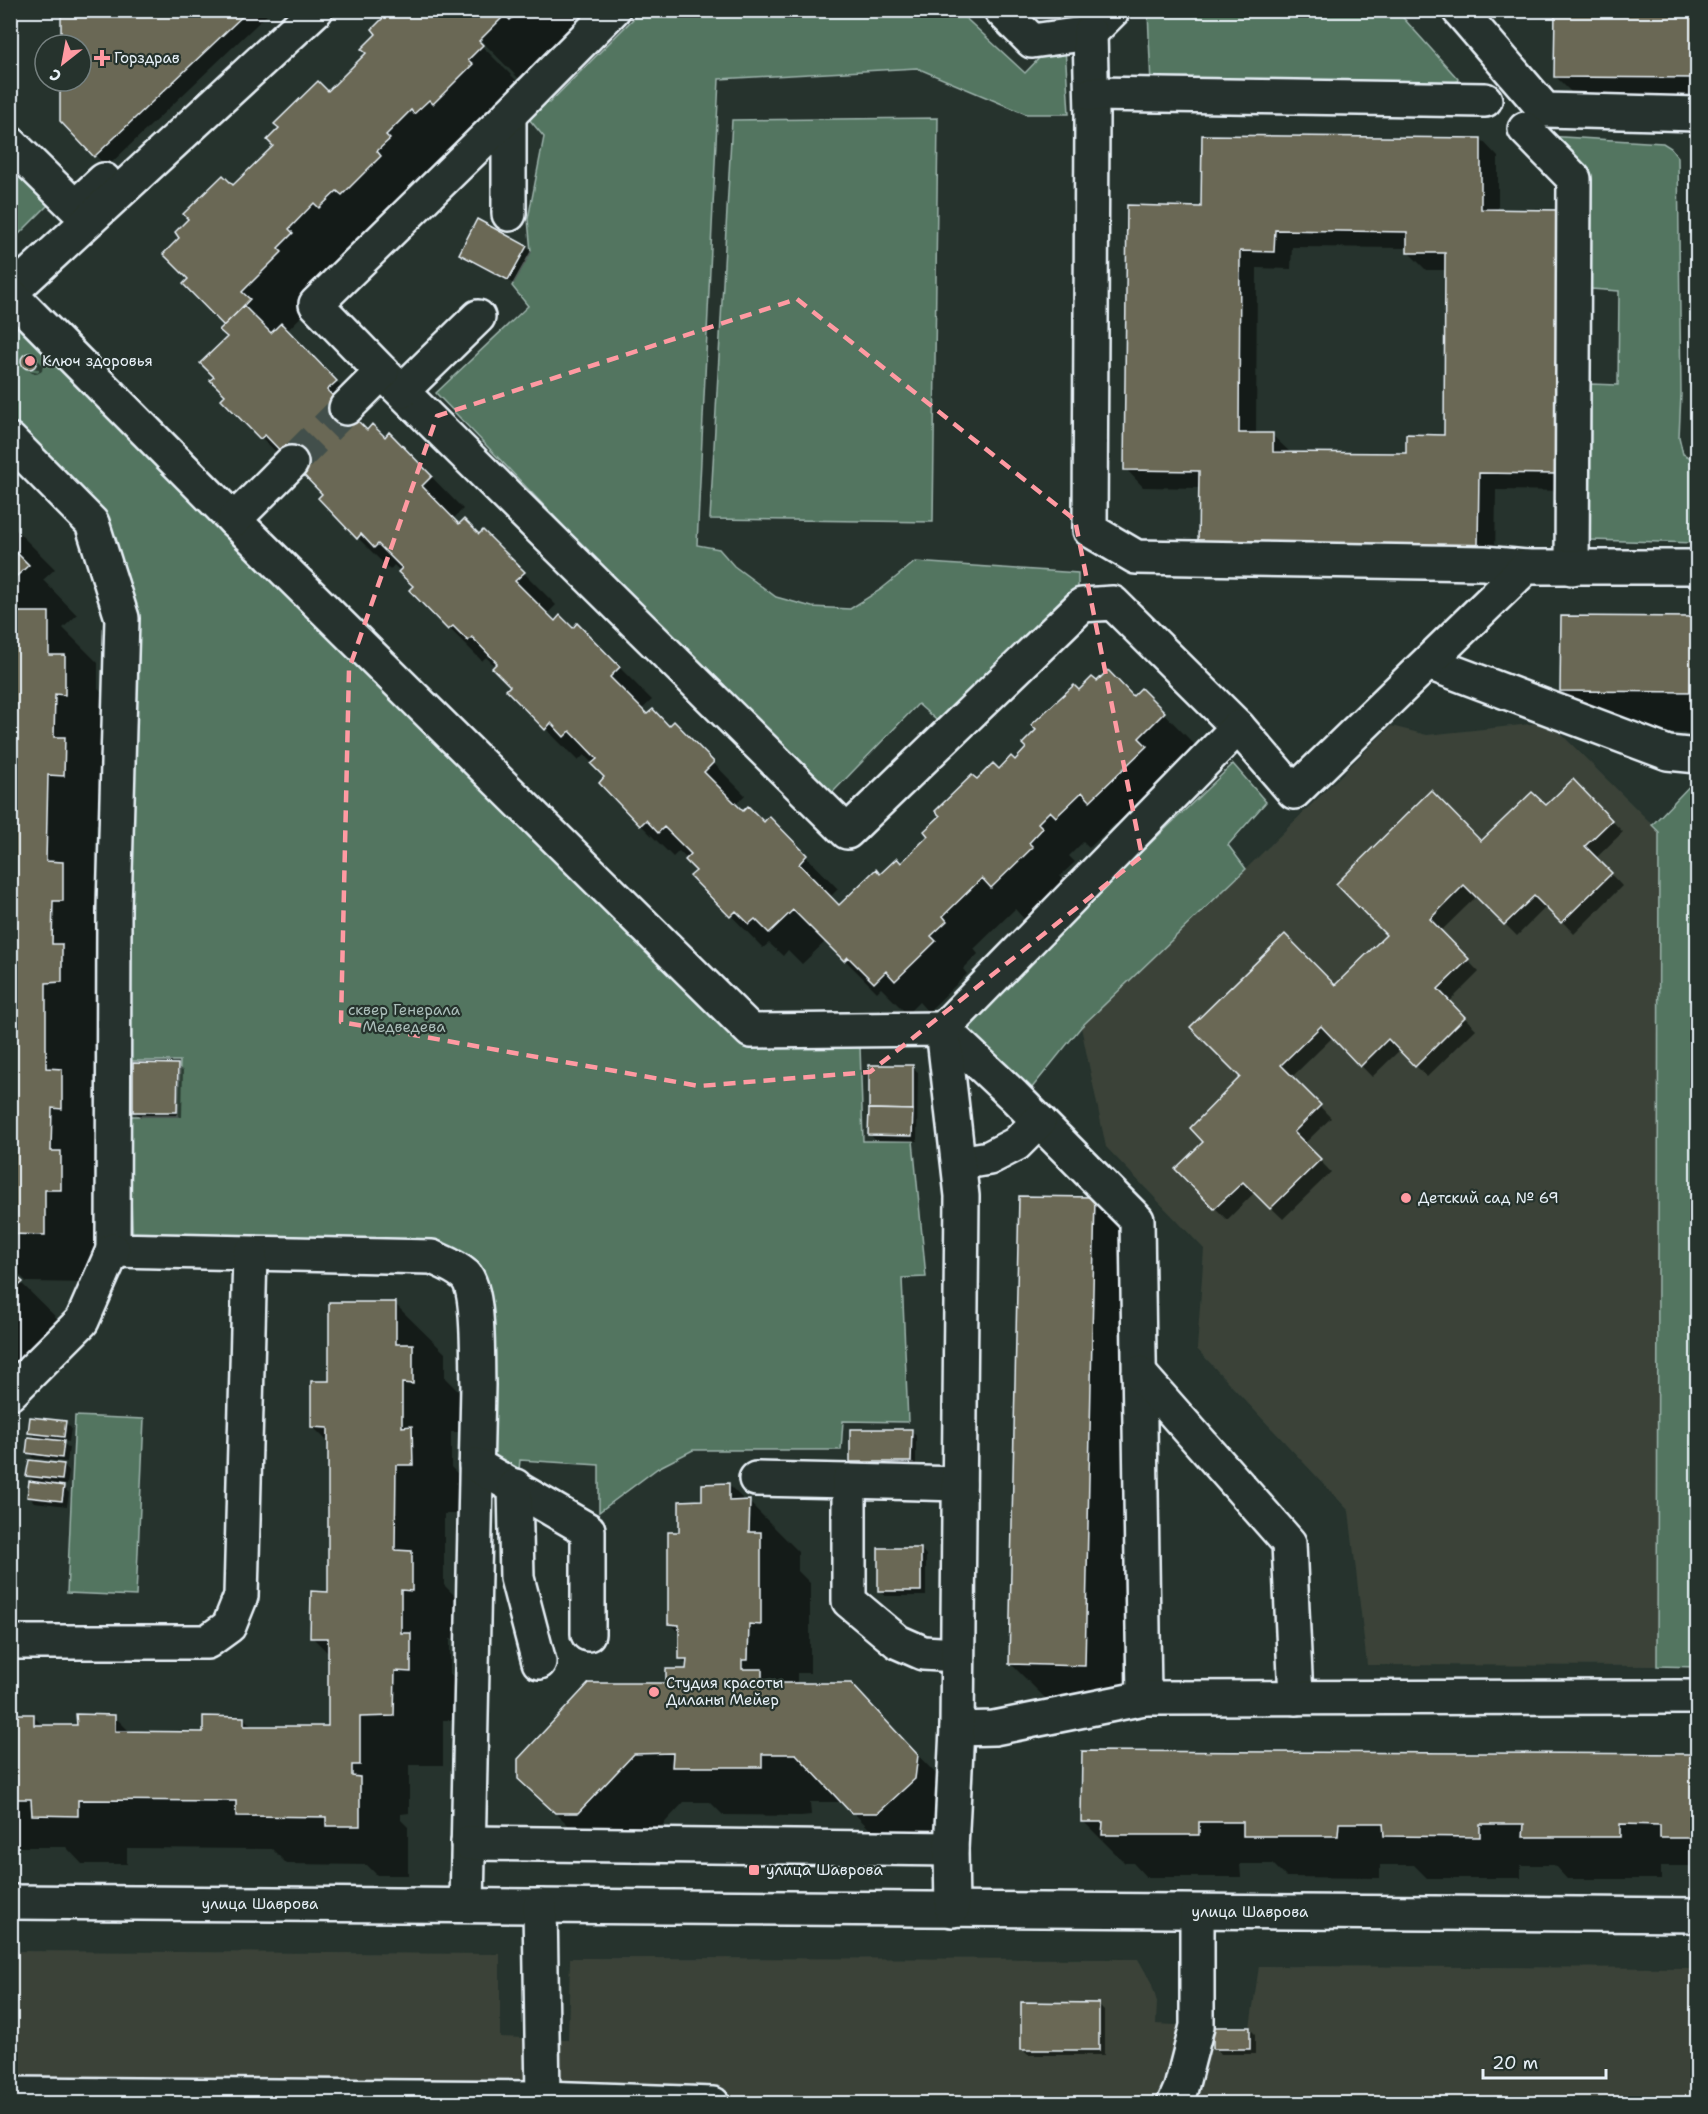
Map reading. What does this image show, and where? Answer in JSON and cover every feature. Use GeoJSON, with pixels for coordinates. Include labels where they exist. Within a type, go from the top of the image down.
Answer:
{"type":"FeatureCollection","features":[{"type":"Feature","properties":{"kind":"street"},"geometry":{"type":"LineString","coordinates":[[10,143],[75,207],[289,10]]}},
{"type":"Feature","properties":{"kind":"street"},"geometry":{"type":"LineString","coordinates":[[316,10],[10,293],[234,520],[751,1031],[943,1029],[1137,1220],[1144,1698]]}},
{"type":"Feature","properties":{"kind":"street"},"geometry":{"type":"LineString","coordinates":[[613,10],[316,304],[847,832],[1082,604],[1113,603],[1238,727],[1294,792],[1526,567]]}},
{"type":"Feature","properties":{"kind":"street"},"geometry":{"type":"LineString","coordinates":[[1001,10],[1032,41],[1101,22],[1092,94],[1090,530],[1136,557],[1484,563],[1572,568],[1698,567]]}},
{"type":"Feature","properties":{"kind":"street"},"geometry":{"type":"LineString","coordinates":[[1459,10],[1545,110],[1698,114]]}},
{"type":"Feature","properties":{"kind":"street"},"geometry":{"type":"LineString","coordinates":[[1092,94],[1485,100]]}},
{"type":"Feature","properties":{"kind":"street"},"geometry":{"type":"LineString","coordinates":[[509,115],[509,214]]}},
{"type":"Feature","properties":{"kind":"street"},"geometry":{"type":"LineString","coordinates":[[1525,129],[1574,179],[1572,568]]}},
{"type":"Feature","properties":{"kind":"street"},"geometry":{"type":"LineString","coordinates":[[346,408],[392,382],[478,317]]}},
{"type":"Feature","properties":{"kind":"street"},"geometry":{"type":"LineString","coordinates":[[10,440],[92,523],[122,618],[114,909],[113,1250],[82,1321],[10,1393]]}},
{"type":"Feature","properties":{"kind":"street"},"geometry":{"type":"LineString","coordinates":[[234,520],[291,463]]}},
{"type":"Feature","properties":{"kind":"street"},"geometry":{"type":"LineString","coordinates":[[1113,603],[1136,557]]}},
{"type":"Feature","properties":{"kind":"street"},"geometry":{"type":"LineString","coordinates":[[1429,663],[1694,764]]}},
{"type":"Feature","properties":{"kind":"street"},"geometry":{"type":"LineString","coordinates":[[943,1029],[1238,727]]}},
{"type":"Feature","properties":{"kind":"street"},"geometry":{"type":"LineString","coordinates":[[943,1029],[962,1196],[957,1729],[951,1850],[952,1910]]}},
{"type":"Feature","properties":{"kind":"street"},"geometry":{"type":"LineString","coordinates":[[959,1163],[988,1158],[1016,1144],[1039,1121]]}},
{"type":"Feature","properties":{"kind":"street"},"geometry":{"type":"LineString","coordinates":[[113,1250],[432,1257],[451,1265],[467,1276],[477,1311],[467,1905]]}},
{"type":"Feature","properties":{"kind":"street"},"geometry":{"type":"LineString","coordinates":[[10,1642],[207,1642],[229,1626],[241,1596],[250,1254]]}},
{"type":"Feature","properties":{"kind":"street"},"geometry":{"type":"LineString","coordinates":[[1139,1373],[1289,1543],[1296,1698]]}},
{"type":"Feature","properties":{"kind":"street"},"geometry":{"type":"LineString","coordinates":[[476,1465],[588,1530],[588,1634]]}},
{"type":"Feature","properties":{"kind":"street"},"geometry":{"type":"LineString","coordinates":[[756,1479],[959,1484]]}},
{"type":"Feature","properties":{"kind":"street"},"geometry":{"type":"LineString","coordinates":[[849,1481],[849,1601],[898,1642],[923,1653],[957,1655]]}},
{"type":"Feature","properties":{"kind":"street"},"geometry":{"type":"LineString","coordinates":[[515,1486],[517,1578],[539,1662]]}},
{"type":"Feature","properties":{"kind":"street"},"geometry":{"type":"LineString","coordinates":[[957,1729],[994,1728],[1144,1698],[1698,1697]]}},
{"type":"Feature","properties":{"kind":"street"},"geometry":{"type":"LineString","coordinates":[[468,1843],[951,1850]]}},
{"type":"Feature","properties":{"kind":"street","name":"улица Шаврова"},"geometry":{"type":"LineString","coordinates":[[10,1902],[1698,1915]]}},
{"type":"Feature","properties":{"kind":"street"},"geometry":{"type":"LineString","coordinates":[[540,1906],[543,2098]]}},
{"type":"Feature","properties":{"kind":"street"},"geometry":{"type":"LineString","coordinates":[[1174,2103],[1181,2088],[1197,2026],[1197,1912]]}},
{"type":"Feature","properties":{"kind":"street"},"geometry":{"type":"LineString","coordinates":[[10,2094],[543,2098],[713,2103]]}},
{"type":"Feature","properties":{"kind":"highlighted area"},"geometry":{"type":"Polygon","coordinates":[[[797,299],[1075,520],[1142,856],[870,1072],[699,1086],[341,1022],[349,669],[437,416],[797,299]]]}},
{"type":"Feature","properties":{"kind":"shaded area","name":"Детский сад № 69"},"geometry":{"type":"Polygon","coordinates":[[[1549,722],[1659,831],[1657,1666],[1367,1665],[1349,1511],[1197,1349],[1204,1249],[1106,1147],[1081,1027],[1391,726],[1427,735],[1549,722]]]}},
{"type":"Feature","properties":{"kind":"shaded area"},"geometry":{"type":"Polygon","coordinates":[[[11,1951],[500,1954],[500,2037],[568,2040],[570,1958],[1138,1959],[1151,1982],[1157,2002],[1156,2024],[1213,2027],[1213,2049],[1250,2049],[1250,2027],[1259,1966],[1697,1968],[1697,2103],[11,2104],[11,1951]]]}},
{"type":"Feature","properties":{"kind":"green space"},"geometry":{"type":"Polygon","coordinates":[[[641,11],[958,11],[1025,73],[1048,49],[1065,47],[1069,114],[1026,114],[917,68],[719,79],[697,545],[719,549],[734,566],[776,597],[812,607],[850,609],[880,590],[915,562],[1078,573],[1078,595],[942,725],[918,704],[831,794],[648,614],[436,393],[528,306],[512,286],[531,252],[528,219],[544,137],[524,113],[541,96],[549,103],[641,11]]]}},
{"type":"Feature","properties":{"kind":"green space"},"geometry":{"type":"Polygon","coordinates":[[[1148,11],[1397,11],[1458,79],[1454,89],[1151,86],[1148,11]]]}},
{"type":"Feature","properties":{"kind":"green space"},"geometry":{"type":"Polygon","coordinates":[[[938,118],[933,522],[710,519],[732,120],[938,118]]]}},
{"type":"Feature","properties":{"kind":"green space"},"geometry":{"type":"Polygon","coordinates":[[[1546,136],[1663,143],[1671,148],[1678,157],[1681,394],[1679,437],[1683,454],[1697,459],[1697,543],[1590,540],[1591,384],[1618,385],[1619,291],[1591,289],[1591,182],[1546,136]]]}},
{"type":"Feature","properties":{"kind":"green space"},"geometry":{"type":"Polygon","coordinates":[[[11,170],[50,203],[11,242],[11,170]]]}},
{"type":"Feature","properties":{"kind":"green space","name":"сквер Генерала Медведева"},"geometry":{"type":"Polygon","coordinates":[[[10,305],[749,1040],[860,1046],[863,1141],[913,1141],[926,1277],[902,1278],[908,1422],[843,1421],[841,1450],[693,1450],[658,1468],[599,1512],[599,1465],[520,1460],[518,1480],[483,1461],[479,1267],[133,1241],[127,1116],[178,1116],[180,1061],[128,1061],[126,615],[96,521],[11,426],[10,305]]]}},
{"type":"Feature","properties":{"kind":"green space"},"geometry":{"type":"Polygon","coordinates":[[[1233,764],[1266,802],[1228,845],[1246,869],[1081,1027],[1027,1094],[958,1028],[1233,764]]]}},
{"type":"Feature","properties":{"kind":"green space"},"geometry":{"type":"Polygon","coordinates":[[[1697,778],[1698,1667],[1657,1666],[1659,832],[1652,825],[1697,778]]]}},
{"type":"Feature","properties":{"kind":"green space"},"geometry":{"type":"Polygon","coordinates":[[[75,1416],[144,1419],[136,1596],[67,1593],[75,1416]]]}},
{"type":"Feature","properties":{"kind":"building"},"geometry":{"type":"Polygon","coordinates":[[[61,10],[249,10],[94,157],[60,121],[60,93],[93,93],[93,33],[61,33],[61,10]]]}},
{"type":"Feature","properties":{"kind":"building"},"geometry":{"type":"Polygon","coordinates":[[[391,10],[520,10],[510,20],[505,15],[479,41],[483,45],[468,60],[473,64],[433,104],[429,100],[414,114],[411,110],[386,135],[390,139],[377,151],[381,156],[342,195],[337,191],[319,208],[314,203],[289,229],[293,233],[278,248],[282,252],[242,292],[250,299],[224,326],[183,284],[188,279],[163,254],[179,238],[175,232],[188,219],[183,214],[223,175],[233,185],[273,146],[267,140],[279,128],[274,124],[318,81],[328,91],[366,53],[361,49],[376,34],[372,29],[391,10]]]}},
{"type":"Feature","properties":{"kind":"building"},"geometry":{"type":"Polygon","coordinates":[[[1555,10],[1698,10],[1698,78],[1554,77],[1555,10]]]}},
{"type":"Feature","properties":{"kind":"building"},"geometry":{"type":"Polygon","coordinates":[[[1202,135],[1481,138],[1481,209],[1558,210],[1556,474],[1479,473],[1478,547],[1198,544],[1199,471],[1124,470],[1127,205],[1201,207],[1202,135]],[[1275,230],[1274,252],[1240,251],[1239,433],[1273,433],[1273,452],[1406,453],[1406,434],[1444,435],[1445,253],[1407,253],[1407,232],[1275,230]]]}},
{"type":"Feature","properties":{"kind":"building"},"geometry":{"type":"Polygon","coordinates":[[[477,219],[527,246],[508,280],[459,254],[477,219]]]}},
{"type":"Feature","properties":{"kind":"building"},"geometry":{"type":"Polygon","coordinates":[[[244,306],[271,333],[281,323],[337,381],[327,390],[367,430],[372,424],[385,437],[389,432],[432,476],[422,486],[459,524],[464,519],[479,534],[483,530],[525,572],[515,581],[555,621],[560,615],[573,628],[577,623],[620,667],[610,677],[647,714],[653,709],[669,726],[674,721],[714,762],[704,772],[743,811],[748,806],[764,822],[769,816],[807,855],[799,864],[839,905],[876,869],[880,874],[897,858],[901,863],[928,836],[924,831],[940,816],[935,811],[972,775],[977,779],[993,763],[999,769],[1011,756],[1015,760],[1026,748],[1022,744],[1036,730],[1031,725],[1074,685],[1079,690],[1092,677],[1097,681],[1108,670],[1133,696],[1141,688],[1165,712],[1139,738],[1147,746],[1090,801],[1082,792],[1056,817],[1050,811],[1038,823],[1043,828],[1029,843],[1033,847],[991,888],[982,878],[943,916],[947,921],[931,936],[936,941],[895,981],[886,971],[874,983],[848,957],[844,961],[793,910],[769,933],[755,919],[749,924],[736,911],[730,917],[690,876],[696,871],[685,860],[691,854],[664,827],[658,833],[646,820],[640,826],[599,783],[604,777],[591,764],[597,759],[570,731],[564,737],[551,723],[545,730],[506,690],[510,686],[492,668],[497,663],[472,637],[468,641],[453,626],[448,630],[409,590],[413,586],[398,572],[402,568],[378,544],[374,548],[361,534],[357,539],[318,498],[322,494],[265,435],[260,439],[221,399],[225,395],[210,380],[214,377],[200,363],[227,337],[219,330],[244,306]]]}},
{"type":"Feature","properties":{"kind":"building","name":"Ключ здоровья"},"geometry":{"type":"Polygon","coordinates":[[[26,353],[32,353],[37,361],[35,367],[26,369],[21,364],[21,358],[26,353]]]}},
{"type":"Feature","properties":{"kind":"building"},"geometry":{"type":"Polygon","coordinates":[[[10,546],[29,565],[10,582],[10,546]]]}},
{"type":"Feature","properties":{"kind":"building"},"geometry":{"type":"Polygon","coordinates":[[[10,612],[49,612],[49,655],[65,655],[65,695],[55,694],[54,737],[65,737],[64,776],[48,775],[46,861],[63,862],[63,901],[53,901],[52,944],[62,944],[62,982],[46,983],[46,1068],[62,1069],[62,1109],[52,1108],[51,1151],[61,1151],[61,1190],[45,1190],[45,1235],[10,1234],[10,612]]]}},
{"type":"Feature","properties":{"kind":"building"},"geometry":{"type":"Polygon","coordinates":[[[1561,616],[1698,617],[1698,692],[1560,691],[1561,616]]]}},
{"type":"Feature","properties":{"kind":"building"},"geometry":{"type":"Polygon","coordinates":[[[1573,779],[1612,820],[1585,846],[1612,873],[1561,923],[1534,896],[1504,925],[1464,885],[1430,919],[1469,959],[1438,989],[1465,1017],[1415,1067],[1388,1039],[1360,1067],[1321,1026],[1281,1065],[1321,1105],[1294,1132],[1321,1159],[1270,1209],[1243,1182],[1214,1209],[1175,1169],[1203,1142],[1190,1128],[1240,1077],[1190,1027],[1285,934],[1335,985],[1386,935],[1336,884],[1431,790],[1481,841],[1532,792],[1546,805],[1573,779]]]}},
{"type":"Feature","properties":{"kind":"building"},"geometry":{"type":"Polygon","coordinates":[[[133,1063],[178,1064],[177,1112],[133,1112],[133,1063]]]}},
{"type":"Feature","properties":{"kind":"building"},"geometry":{"type":"Polygon","coordinates":[[[869,1065],[913,1065],[913,1110],[869,1109],[869,1065]]]}},
{"type":"Feature","properties":{"kind":"building"},"geometry":{"type":"Polygon","coordinates":[[[869,1109],[913,1110],[912,1136],[868,1135],[869,1109]]]}},
{"type":"Feature","properties":{"kind":"building"},"geometry":{"type":"Polygon","coordinates":[[[1019,1196],[1095,1197],[1085,1666],[1009,1664],[1019,1196]]]}},
{"type":"Feature","properties":{"kind":"building"},"geometry":{"type":"Polygon","coordinates":[[[10,1270],[23,1282],[10,1294],[10,1270]]]}},
{"type":"Feature","properties":{"kind":"building"},"geometry":{"type":"Polygon","coordinates":[[[329,1302],[396,1302],[396,1344],[413,1344],[413,1384],[402,1383],[402,1427],[412,1426],[413,1465],[396,1465],[395,1550],[412,1551],[412,1591],[401,1590],[401,1633],[411,1633],[411,1672],[395,1671],[394,1716],[360,1717],[360,1765],[352,1765],[352,1776],[360,1777],[360,1826],[326,1826],[326,1817],[236,1816],[236,1801],[78,1800],[78,1816],[32,1815],[31,1799],[10,1799],[10,1714],[34,1714],[34,1725],[77,1725],[76,1714],[115,1715],[115,1731],[203,1732],[203,1716],[244,1717],[244,1726],[328,1726],[328,1638],[310,1638],[311,1591],[328,1592],[328,1428],[311,1427],[311,1381],[329,1381],[329,1302]]]}},
{"type":"Feature","properties":{"kind":"building"},"geometry":{"type":"Polygon","coordinates":[[[30,1417],[66,1421],[64,1437],[28,1433],[30,1417]]]}},
{"type":"Feature","properties":{"kind":"building"},"geometry":{"type":"Polygon","coordinates":[[[850,1429],[912,1429],[911,1462],[850,1462],[850,1429]]]}},
{"type":"Feature","properties":{"kind":"building"},"geometry":{"type":"Polygon","coordinates":[[[28,1437],[64,1441],[62,1458],[26,1453],[28,1437]]]}},
{"type":"Feature","properties":{"kind":"building"},"geometry":{"type":"Polygon","coordinates":[[[29,1460],[64,1464],[62,1480],[26,1476],[29,1460]]]}},
{"type":"Feature","properties":{"kind":"building"},"geometry":{"type":"Polygon","coordinates":[[[29,1481],[64,1486],[62,1501],[27,1497],[29,1481]]]}},
{"type":"Feature","properties":{"kind":"building"},"geometry":{"type":"Polygon","coordinates":[[[729,1483],[729,1501],[750,1500],[749,1532],[761,1532],[761,1625],[749,1624],[748,1660],[742,1660],[742,1669],[762,1669],[762,1683],[851,1683],[918,1755],[915,1779],[878,1813],[851,1813],[796,1754],[762,1754],[762,1767],[672,1767],[673,1753],[634,1754],[578,1813],[555,1813],[518,1779],[518,1759],[589,1683],[666,1683],[666,1669],[686,1669],[687,1659],[679,1659],[679,1625],[668,1624],[668,1532],[679,1532],[679,1501],[702,1500],[702,1484],[729,1483]]]}},
{"type":"Feature","properties":{"kind":"building"},"geometry":{"type":"Polygon","coordinates":[[[878,1548],[921,1548],[921,1591],[878,1591],[878,1548]]]}},
{"type":"Feature","properties":{"kind":"building"},"geometry":{"type":"Polygon","coordinates":[[[1082,1751],[1698,1754],[1698,1838],[1660,1838],[1660,1825],[1620,1824],[1620,1837],[1523,1837],[1524,1824],[1480,1824],[1480,1837],[1384,1836],[1383,1823],[1339,1823],[1338,1836],[1243,1836],[1243,1822],[1199,1822],[1199,1835],[1102,1835],[1103,1822],[1081,1822],[1082,1751]]]}},
{"type":"Feature","properties":{"kind":"building"},"geometry":{"type":"Polygon","coordinates":[[[1021,2002],[1099,2003],[1099,2050],[1021,2050],[1021,2002]]]}},
{"type":"Feature","properties":{"kind":"building"},"geometry":{"type":"Polygon","coordinates":[[[1213,2027],[1250,2027],[1250,2049],[1213,2049],[1213,2027]]]}},
{"type":"Feature","properties":{"kind":"tunnel"},"geometry":{"type":"LineString","coordinates":[[291,463],[346,408]]}},
{"type":"Feature","properties":{"kind":"place","name":"Горздрав"},"geometry":{"type":"Point","coordinates":[102,58]}},
{"type":"Feature","properties":{"kind":"place","name":"Ключ здоровья"},"geometry":{"type":"Point","coordinates":[30,361]}},
{"type":"Feature","properties":{"kind":"place","name":"Детский сад № 69"},"geometry":{"type":"Point","coordinates":[1406,1198]}},
{"type":"Feature","properties":{"kind":"place","name":"Студия красоты Диланы Мейер"},"geometry":{"type":"Point","coordinates":[654,1692]}},
{"type":"Feature","properties":{"kind":"place","name":"улица Шаврова"},"geometry":{"type":"Point","coordinates":[754,1870]}}]}
